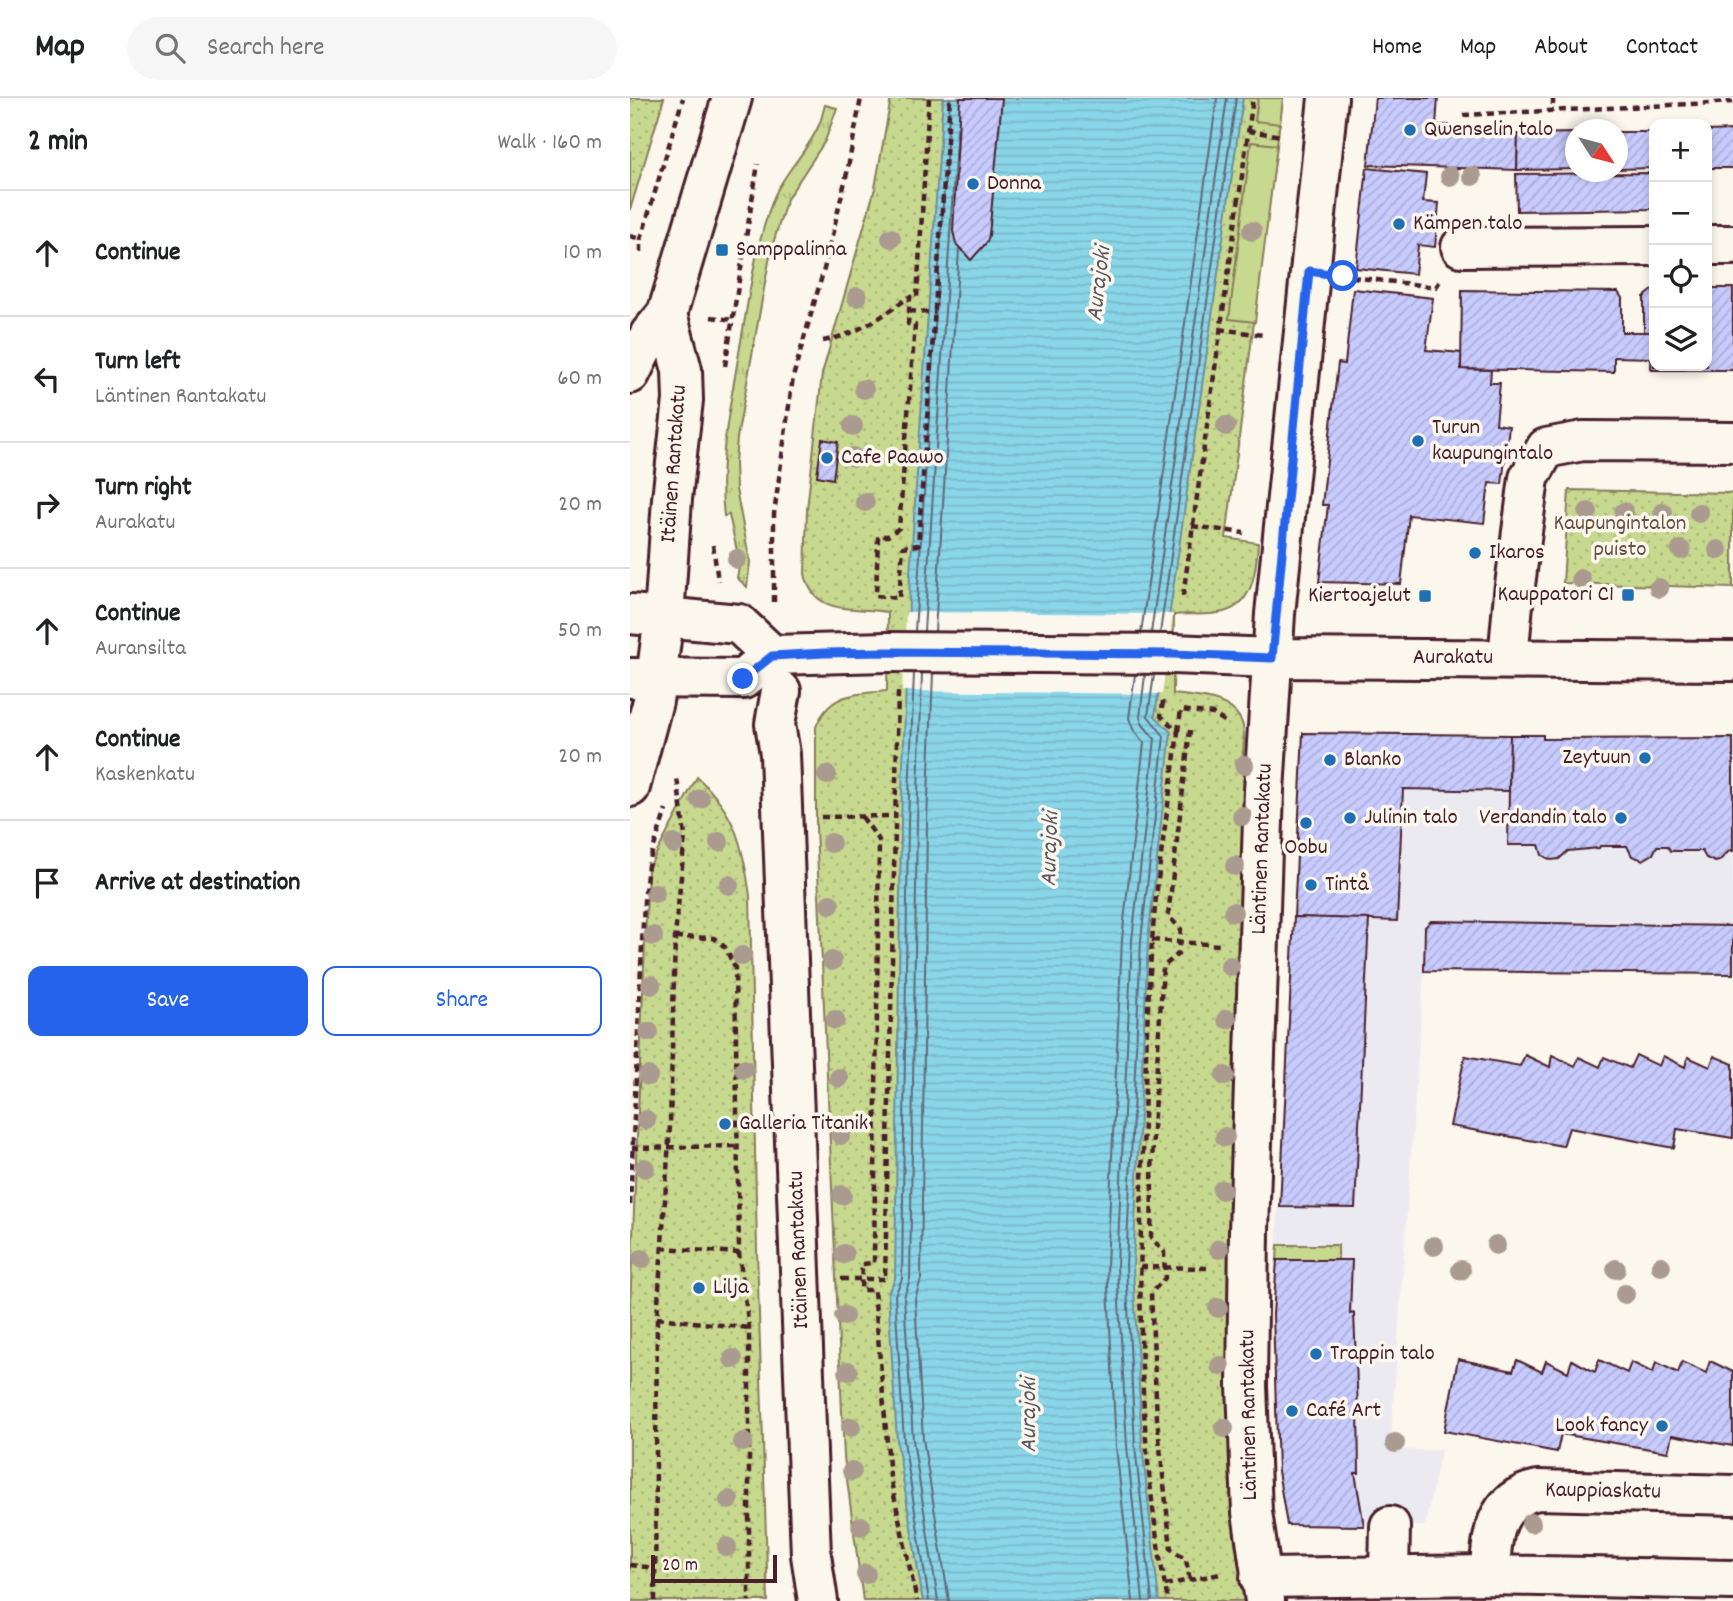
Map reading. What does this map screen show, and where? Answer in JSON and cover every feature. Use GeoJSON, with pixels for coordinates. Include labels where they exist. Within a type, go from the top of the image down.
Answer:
{"type":"FeatureCollection","features":[{"type":"Feature","properties":{"kind":"street"},"geometry":{"type":"LineString","coordinates":[[630,374],[650,334],[667,314],[732,98]]}},
{"type":"Feature","properties":{"kind":"street","name":"Läntinen Rantakatu"},"geometry":{"type":"LineString","coordinates":[[1252,1584],[1247,1386],[1249,1231],[1264,791],[1272,658],[1328,98]]}},
{"type":"Feature","properties":{"kind":"street"},"geometry":{"type":"LineString","coordinates":[[1712,245],[1733,245]]}},
{"type":"Feature","properties":{"kind":"street"},"geometry":{"type":"LineString","coordinates":[[1461,247],[1649,246]]}},
{"type":"Feature","properties":{"kind":"street","name":"Itäinen Rantakatu"},"geometry":{"type":"LineString","coordinates":[[630,787],[643,679],[647,615],[672,499],[683,400],[682,370],[667,314]]}},
{"type":"Feature","properties":{"kind":"street"},"geometry":{"type":"LineString","coordinates":[[1508,659],[1530,478],[1546,448],[1583,441],[1733,442]]}},
{"type":"Feature","properties":{"kind":"street"},"geometry":{"type":"LineString","coordinates":[[643,679],[743,679],[776,673],[739,624],[647,615]]}},
{"type":"Feature","properties":{"kind":"street","name":"Aurakatu"},"geometry":{"type":"LineString","coordinates":[[776,673],[887,652],[1733,661]]}},
{"type":"Feature","properties":{"kind":"street","name":"Itäinen Rantakatu"},"geometry":{"type":"LineString","coordinates":[[776,673],[775,724],[780,754],[811,1555],[818,1601]]}},
{"type":"Feature","properties":{"kind":"street","name":"Kauppiaskatu"},"geometry":{"type":"LineString","coordinates":[[1490,1575],[1494,1530],[1506,1510],[1519,1496],[1527,1492],[1538,1490],[1733,1495]]}},
{"type":"Feature","properties":{"kind":"street"},"geometry":{"type":"LineString","coordinates":[[1389,1576],[1390,1526]]}},
{"type":"Feature","properties":{"kind":"street"},"geometry":{"type":"LineString","coordinates":[[1252,1584],[1389,1576],[1490,1575],[1733,1580]]}},
{"type":"Feature","properties":{"kind":"path"},"geometry":{"type":"LineString","coordinates":[[774,603],[774,514],[793,377],[824,269],[847,173],[861,98]]}},
{"type":"Feature","properties":{"kind":"path"},"geometry":{"type":"LineString","coordinates":[[822,341],[837,338],[876,321],[910,297],[917,297],[929,98]]}},
{"type":"Feature","properties":{"kind":"path"},"geometry":{"type":"LineString","coordinates":[[899,612],[903,547],[918,545],[950,98]]}},
{"type":"Feature","properties":{"kind":"path"},"geometry":{"type":"LineString","coordinates":[[1183,596],[1253,98]]}},
{"type":"Feature","properties":{"kind":"path"},"geometry":{"type":"LineString","coordinates":[[1553,98],[1553,110]]}},
{"type":"Feature","properties":{"kind":"path"},"geometry":{"type":"LineString","coordinates":[[1463,115],[1733,102]]}},
{"type":"Feature","properties":{"kind":"path"},"geometry":{"type":"LineString","coordinates":[[1248,131],[1285,136]]}},
{"type":"Feature","properties":{"kind":"path"},"geometry":{"type":"LineString","coordinates":[[724,369],[759,160]]}},
{"type":"Feature","properties":{"kind":"path"},"geometry":{"type":"LineString","coordinates":[[630,236],[641,239]]}},
{"type":"Feature","properties":{"kind":"path"},"geometry":{"type":"LineString","coordinates":[[1309,271],[1436,288],[1461,247]]}},
{"type":"Feature","properties":{"kind":"path"},"geometry":{"type":"LineString","coordinates":[[899,598],[876,596],[878,536],[888,536],[899,528],[915,325],[908,324],[910,297]]}},
{"type":"Feature","properties":{"kind":"path"},"geometry":{"type":"LineString","coordinates":[[909,311],[935,313]]}},
{"type":"Feature","properties":{"kind":"path"},"geometry":{"type":"LineString","coordinates":[[711,317],[733,320]]}},
{"type":"Feature","properties":{"kind":"path"},"geometry":{"type":"LineString","coordinates":[[1219,329],[1254,333]]}},
{"type":"Feature","properties":{"kind":"path"},"geometry":{"type":"LineString","coordinates":[[1192,526],[1227,530]]}},
{"type":"Feature","properties":{"kind":"path"},"geometry":{"type":"LineString","coordinates":[[712,542],[720,588]]}},
{"type":"Feature","properties":{"kind":"path"},"geometry":{"type":"LineString","coordinates":[[830,1280],[885,1279],[898,691]]}},
{"type":"Feature","properties":{"kind":"path"},"geometry":{"type":"LineString","coordinates":[[1163,701],[1161,716],[1178,732]]}},
{"type":"Feature","properties":{"kind":"path"},"geometry":{"type":"LineString","coordinates":[[1168,1601],[1158,1549],[1147,1434],[1140,1267],[1152,940],[1181,710],[1213,714],[1230,726]]}},
{"type":"Feature","properties":{"kind":"path"},"geometry":{"type":"LineString","coordinates":[[1190,730],[1168,916],[1181,929],[1180,943],[1178,954],[1163,967],[1153,1129],[1152,1238],[1164,1252],[1166,1268],[1165,1279],[1151,1293],[1157,1419],[1171,1549],[1186,1560],[1190,1580]]}},
{"type":"Feature","properties":{"kind":"path"},"geometry":{"type":"LineString","coordinates":[[655,1601],[657,1318],[668,1147],[675,937],[685,836],[677,778],[674,788]]}},
{"type":"Feature","properties":{"kind":"path"},"geometry":{"type":"LineString","coordinates":[[630,1205],[644,901],[648,865],[670,799]]}},
{"type":"Feature","properties":{"kind":"path"},"geometry":{"type":"LineString","coordinates":[[833,817],[894,816]]}},
{"type":"Feature","properties":{"kind":"path"},"geometry":{"type":"LineString","coordinates":[[862,817],[879,840],[874,1263],[862,1264],[862,1290],[874,1290],[890,1477],[916,1601]]}},
{"type":"Feature","properties":{"kind":"path"},"geometry":{"type":"LineString","coordinates":[[675,937],[714,937],[725,947],[735,968],[738,1254],[749,1328],[749,1601]]}},
{"type":"Feature","properties":{"kind":"path"},"geometry":{"type":"LineString","coordinates":[[1152,940],[1222,946]]}},
{"type":"Feature","properties":{"kind":"path"},"geometry":{"type":"LineString","coordinates":[[632,1148],[736,1146]]}},
{"type":"Feature","properties":{"kind":"path"},"geometry":{"type":"LineString","coordinates":[[661,1248],[738,1254]]}},
{"type":"Feature","properties":{"kind":"path"},"geometry":{"type":"LineString","coordinates":[[1140,1267],[1208,1268]]}},
{"type":"Feature","properties":{"kind":"path"},"geometry":{"type":"LineString","coordinates":[[657,1318],[749,1328]]}},
{"type":"Feature","properties":{"kind":"path"},"geometry":{"type":"LineString","coordinates":[[630,1565],[655,1568]]}},
{"type":"Feature","properties":{"kind":"path"},"geometry":{"type":"LineString","coordinates":[[1165,1585],[1190,1580],[1252,1584]]}},
{"type":"Feature","properties":{"kind":"shaded area"},"geometry":{"type":"Polygon","coordinates":[[[1303,733],[1543,735],[1544,739],[1733,738],[1733,974],[1424,972],[1390,1450],[1441,1450],[1425,1526],[1287,1525],[1278,1471],[1273,1314],[1303,733]]]}},
{"type":"Feature","properties":{"kind":"green space"},"geometry":{"type":"Polygon","coordinates":[[[630,98],[664,98],[630,210],[630,98]]]}},
{"type":"Feature","properties":{"kind":"green space"},"geometry":{"type":"Polygon","coordinates":[[[891,98],[1283,98],[1226,538],[1258,543],[1254,576],[1246,596],[1230,610],[1213,614],[1174,615],[1173,694],[1214,700],[1232,709],[1243,726],[1243,759],[1253,762],[1228,1308],[1233,1485],[1244,1601],[863,1601],[844,1457],[816,828],[816,727],[828,707],[836,701],[854,695],[887,691],[888,612],[849,609],[826,603],[810,588],[805,574],[807,509],[822,374],[875,188],[891,98]]]}},
{"type":"Feature","properties":{"kind":"green space"},"geometry":{"type":"Polygon","coordinates":[[[1258,98],[1283,98],[1280,124],[1255,121],[1258,98]]]}},
{"type":"Feature","properties":{"kind":"green space"},"geometry":{"type":"Polygon","coordinates":[[[825,105],[837,108],[825,141],[787,199],[771,250],[737,438],[736,489],[750,562],[747,587],[737,578],[739,567],[731,558],[737,551],[729,515],[724,516],[722,474],[729,410],[753,271],[767,215],[779,188],[820,123],[825,105]]]}},
{"type":"Feature","properties":{"kind":"green space"},"geometry":{"type":"Polygon","coordinates":[[[1251,142],[1277,145],[1255,322],[1229,319],[1251,142]]]}},
{"type":"Feature","properties":{"kind":"green space","name":"Kaupungintalon puisto"},"geometry":{"type":"Polygon","coordinates":[[[1569,490],[1733,493],[1733,588],[1563,583],[1569,490]]]}},
{"type":"Feature","properties":{"kind":"green space"},"geometry":{"type":"Polygon","coordinates":[[[697,777],[721,804],[736,831],[750,896],[768,1601],[630,1601],[630,1308],[648,869],[697,777]]]}},
{"type":"Feature","properties":{"kind":"green space"},"geometry":{"type":"Polygon","coordinates":[[[1278,1245],[1338,1245],[1338,1260],[1277,1260],[1278,1245]]]}},
{"type":"Feature","properties":{"kind":"water","name":"Aurajoki"},"geometry":{"type":"Polygon","coordinates":[[[943,98],[1243,98],[1155,716],[1171,732],[1148,941],[1133,1266],[1142,1445],[1159,1601],[923,1601],[897,1442],[888,1293],[895,1279],[901,820],[910,574],[943,98]]]}},
{"type":"Feature","properties":{"kind":"pier"},"geometry":{"type":"Polygon","coordinates":[[[906,612],[1173,614],[1162,694],[902,691],[906,612]]]}},
{"type":"Feature","properties":{"kind":"building"},"geometry":{"type":"Polygon","coordinates":[[[960,98],[1002,98],[989,235],[987,242],[971,260],[956,244],[953,231],[960,98]]]}},
{"type":"Feature","properties":{"kind":"building","name":"Qwenselin talo"},"geometry":{"type":"Polygon","coordinates":[[[1375,98],[1438,98],[1436,125],[1449,125],[1450,135],[1518,134],[1517,170],[1368,165],[1375,98]]]}},
{"type":"Feature","properties":{"kind":"building"},"geometry":{"type":"Polygon","coordinates":[[[1733,130],[1733,168],[1712,168],[1712,131],[1733,130]]]}},
{"type":"Feature","properties":{"kind":"building"},"geometry":{"type":"Polygon","coordinates":[[[1628,132],[1649,132],[1649,168],[1628,169],[1628,132]]]}},
{"type":"Feature","properties":{"kind":"building"},"geometry":{"type":"Polygon","coordinates":[[[1565,133],[1565,169],[1517,170],[1518,134],[1565,133]]]}},
{"type":"Feature","properties":{"kind":"building","name":"Kämpen talo"},"geometry":{"type":"Polygon","coordinates":[[[1367,168],[1426,174],[1423,202],[1439,203],[1435,247],[1418,245],[1415,274],[1356,268],[1367,168]]]}},
{"type":"Feature","properties":{"kind":"building"},"geometry":{"type":"Polygon","coordinates":[[[1628,173],[1649,173],[1649,209],[1517,211],[1516,174],[1565,174],[1565,182],[1628,182],[1628,173]]]}},
{"type":"Feature","properties":{"kind":"building"},"geometry":{"type":"Polygon","coordinates":[[[1712,288],[1733,288],[1733,370],[1712,370],[1712,288]]]}},
{"type":"Feature","properties":{"kind":"building","name":"Turun kaupungintalo"},"geometry":{"type":"Polygon","coordinates":[[[1353,289],[1433,298],[1426,350],[1462,353],[1461,369],[1491,370],[1490,383],[1500,383],[1496,424],[1509,426],[1502,484],[1489,483],[1484,523],[1409,515],[1401,584],[1319,582],[1328,505],[1322,505],[1338,363],[1345,364],[1353,289]]]}},
{"type":"Feature","properties":{"kind":"building"},"geometry":{"type":"Polygon","coordinates":[[[1462,290],[1618,292],[1622,298],[1622,332],[1649,332],[1649,358],[1614,357],[1614,372],[1461,369],[1462,290]]]}},
{"type":"Feature","properties":{"kind":"building"},"geometry":{"type":"Polygon","coordinates":[[[1649,293],[1649,332],[1644,333],[1644,297],[1649,293]]]}},
{"type":"Feature","properties":{"kind":"building"},"geometry":{"type":"Polygon","coordinates":[[[822,439],[838,442],[833,479],[817,476],[822,439]]]}},
{"type":"Feature","properties":{"kind":"building","name":"Julinin talo"},"geometry":{"type":"Polygon","coordinates":[[[1303,733],[1510,735],[1509,791],[1403,789],[1397,921],[1294,917],[1303,733]]]}},
{"type":"Feature","properties":{"kind":"building","name":"Verdandin talo"},"geometry":{"type":"Polygon","coordinates":[[[1510,735],[1543,735],[1543,739],[1733,738],[1733,851],[1730,850],[1715,862],[1706,858],[1702,851],[1671,851],[1667,846],[1657,846],[1653,854],[1643,860],[1632,856],[1627,846],[1600,846],[1568,851],[1559,859],[1551,860],[1542,855],[1539,845],[1508,845],[1510,735]]]}},
{"type":"Feature","properties":{"kind":"building"},"geometry":{"type":"Polygon","coordinates":[[[1294,917],[1369,919],[1355,1208],[1280,1207],[1294,917]]]}},
{"type":"Feature","properties":{"kind":"building"},"geometry":{"type":"Polygon","coordinates":[[[1431,921],[1733,926],[1733,974],[1424,971],[1425,927],[1431,921]]]}},
{"type":"Feature","properties":{"kind":"building"},"geometry":{"type":"Polygon","coordinates":[[[1525,1055],[1550,1067],[1552,1055],[1575,1066],[1579,1057],[1600,1067],[1604,1057],[1630,1068],[1636,1055],[1659,1066],[1663,1056],[1685,1067],[1688,1057],[1710,1067],[1714,1056],[1733,1064],[1733,1138],[1677,1129],[1674,1148],[1569,1128],[1563,1146],[1450,1126],[1465,1056],[1520,1066],[1525,1055]]]}},
{"type":"Feature","properties":{"kind":"building","name":"Trappin talo"},"geometry":{"type":"Polygon","coordinates":[[[1277,1260],[1352,1260],[1350,1314],[1354,1313],[1359,1473],[1355,1473],[1364,1526],[1287,1525],[1278,1471],[1273,1314],[1277,1260]]]}},
{"type":"Feature","properties":{"kind":"building"},"geometry":{"type":"Polygon","coordinates":[[[1458,1359],[1513,1371],[1517,1360],[1542,1372],[1546,1361],[1568,1372],[1572,1360],[1595,1372],[1599,1360],[1627,1373],[1631,1362],[1653,1373],[1656,1362],[1678,1373],[1682,1362],[1706,1373],[1710,1361],[1733,1372],[1733,1446],[1672,1435],[1668,1452],[1561,1434],[1557,1452],[1444,1431],[1458,1359]]]}},
{"type":"Feature","properties":{"kind":"place","name":"Qwenselin talo"},"geometry":{"type":"Point","coordinates":[1410,130]}},
{"type":"Feature","properties":{"kind":"place","name":"Donna"},"geometry":{"type":"Point","coordinates":[973,184]}},
{"type":"Feature","properties":{"kind":"place","name":"Kämpen talo"},"geometry":{"type":"Point","coordinates":[1399,224]}},
{"type":"Feature","properties":{"kind":"place","name":"Samppalinna"},"geometry":{"type":"Point","coordinates":[722,250]}},
{"type":"Feature","properties":{"kind":"place","name":"Turun kaupungintalo"},"geometry":{"type":"Point","coordinates":[1418,441]}},
{"type":"Feature","properties":{"kind":"place","name":"Cafe Paawo"},"geometry":{"type":"Point","coordinates":[827,458]}},
{"type":"Feature","properties":{"kind":"place","name":"Ikaros"},"geometry":{"type":"Point","coordinates":[1475,553]}},
{"type":"Feature","properties":{"kind":"place","name":"Kauppatori C1"},"geometry":{"type":"Point","coordinates":[1628,595]}},
{"type":"Feature","properties":{"kind":"place","name":"Kiertoajelut"},"geometry":{"type":"Point","coordinates":[1425,596]}},
{"type":"Feature","properties":{"kind":"place","name":"Zeytuun"},"geometry":{"type":"Point","coordinates":[1645,758]}},
{"type":"Feature","properties":{"kind":"place","name":"Blanko"},"geometry":{"type":"Point","coordinates":[1330,760]}},
{"type":"Feature","properties":{"kind":"place","name":"Julinin talo"},"geometry":{"type":"Point","coordinates":[1350,818]}},
{"type":"Feature","properties":{"kind":"place","name":"Verdandin talo"},"geometry":{"type":"Point","coordinates":[1621,818]}},
{"type":"Feature","properties":{"kind":"place","name":"Oobu"},"geometry":{"type":"Point","coordinates":[1306,823]}},
{"type":"Feature","properties":{"kind":"place","name":"Tintå"},"geometry":{"type":"Point","coordinates":[1311,885]}},
{"type":"Feature","properties":{"kind":"place","name":"Galleria Titanik"},"geometry":{"type":"Point","coordinates":[725,1124]}},
{"type":"Feature","properties":{"kind":"place","name":"Lilja"},"geometry":{"type":"Point","coordinates":[699,1288]}},
{"type":"Feature","properties":{"kind":"place","name":"Trappin talo"},"geometry":{"type":"Point","coordinates":[1316,1354]}},
{"type":"Feature","properties":{"kind":"place","name":"Café Art"},"geometry":{"type":"Point","coordinates":[1292,1411]}},
{"type":"Feature","properties":{"kind":"place","name":"Look fancy"},"geometry":{"type":"Point","coordinates":[1662,1426]}},
{"type":"Feature","properties":{"kind":"route"},"geometry":{"type":"LineString","coordinates":[[743,679],[772,656],[824,653],[1173,654],[1272,658],[1309,271],[1343,276]]}}]}
